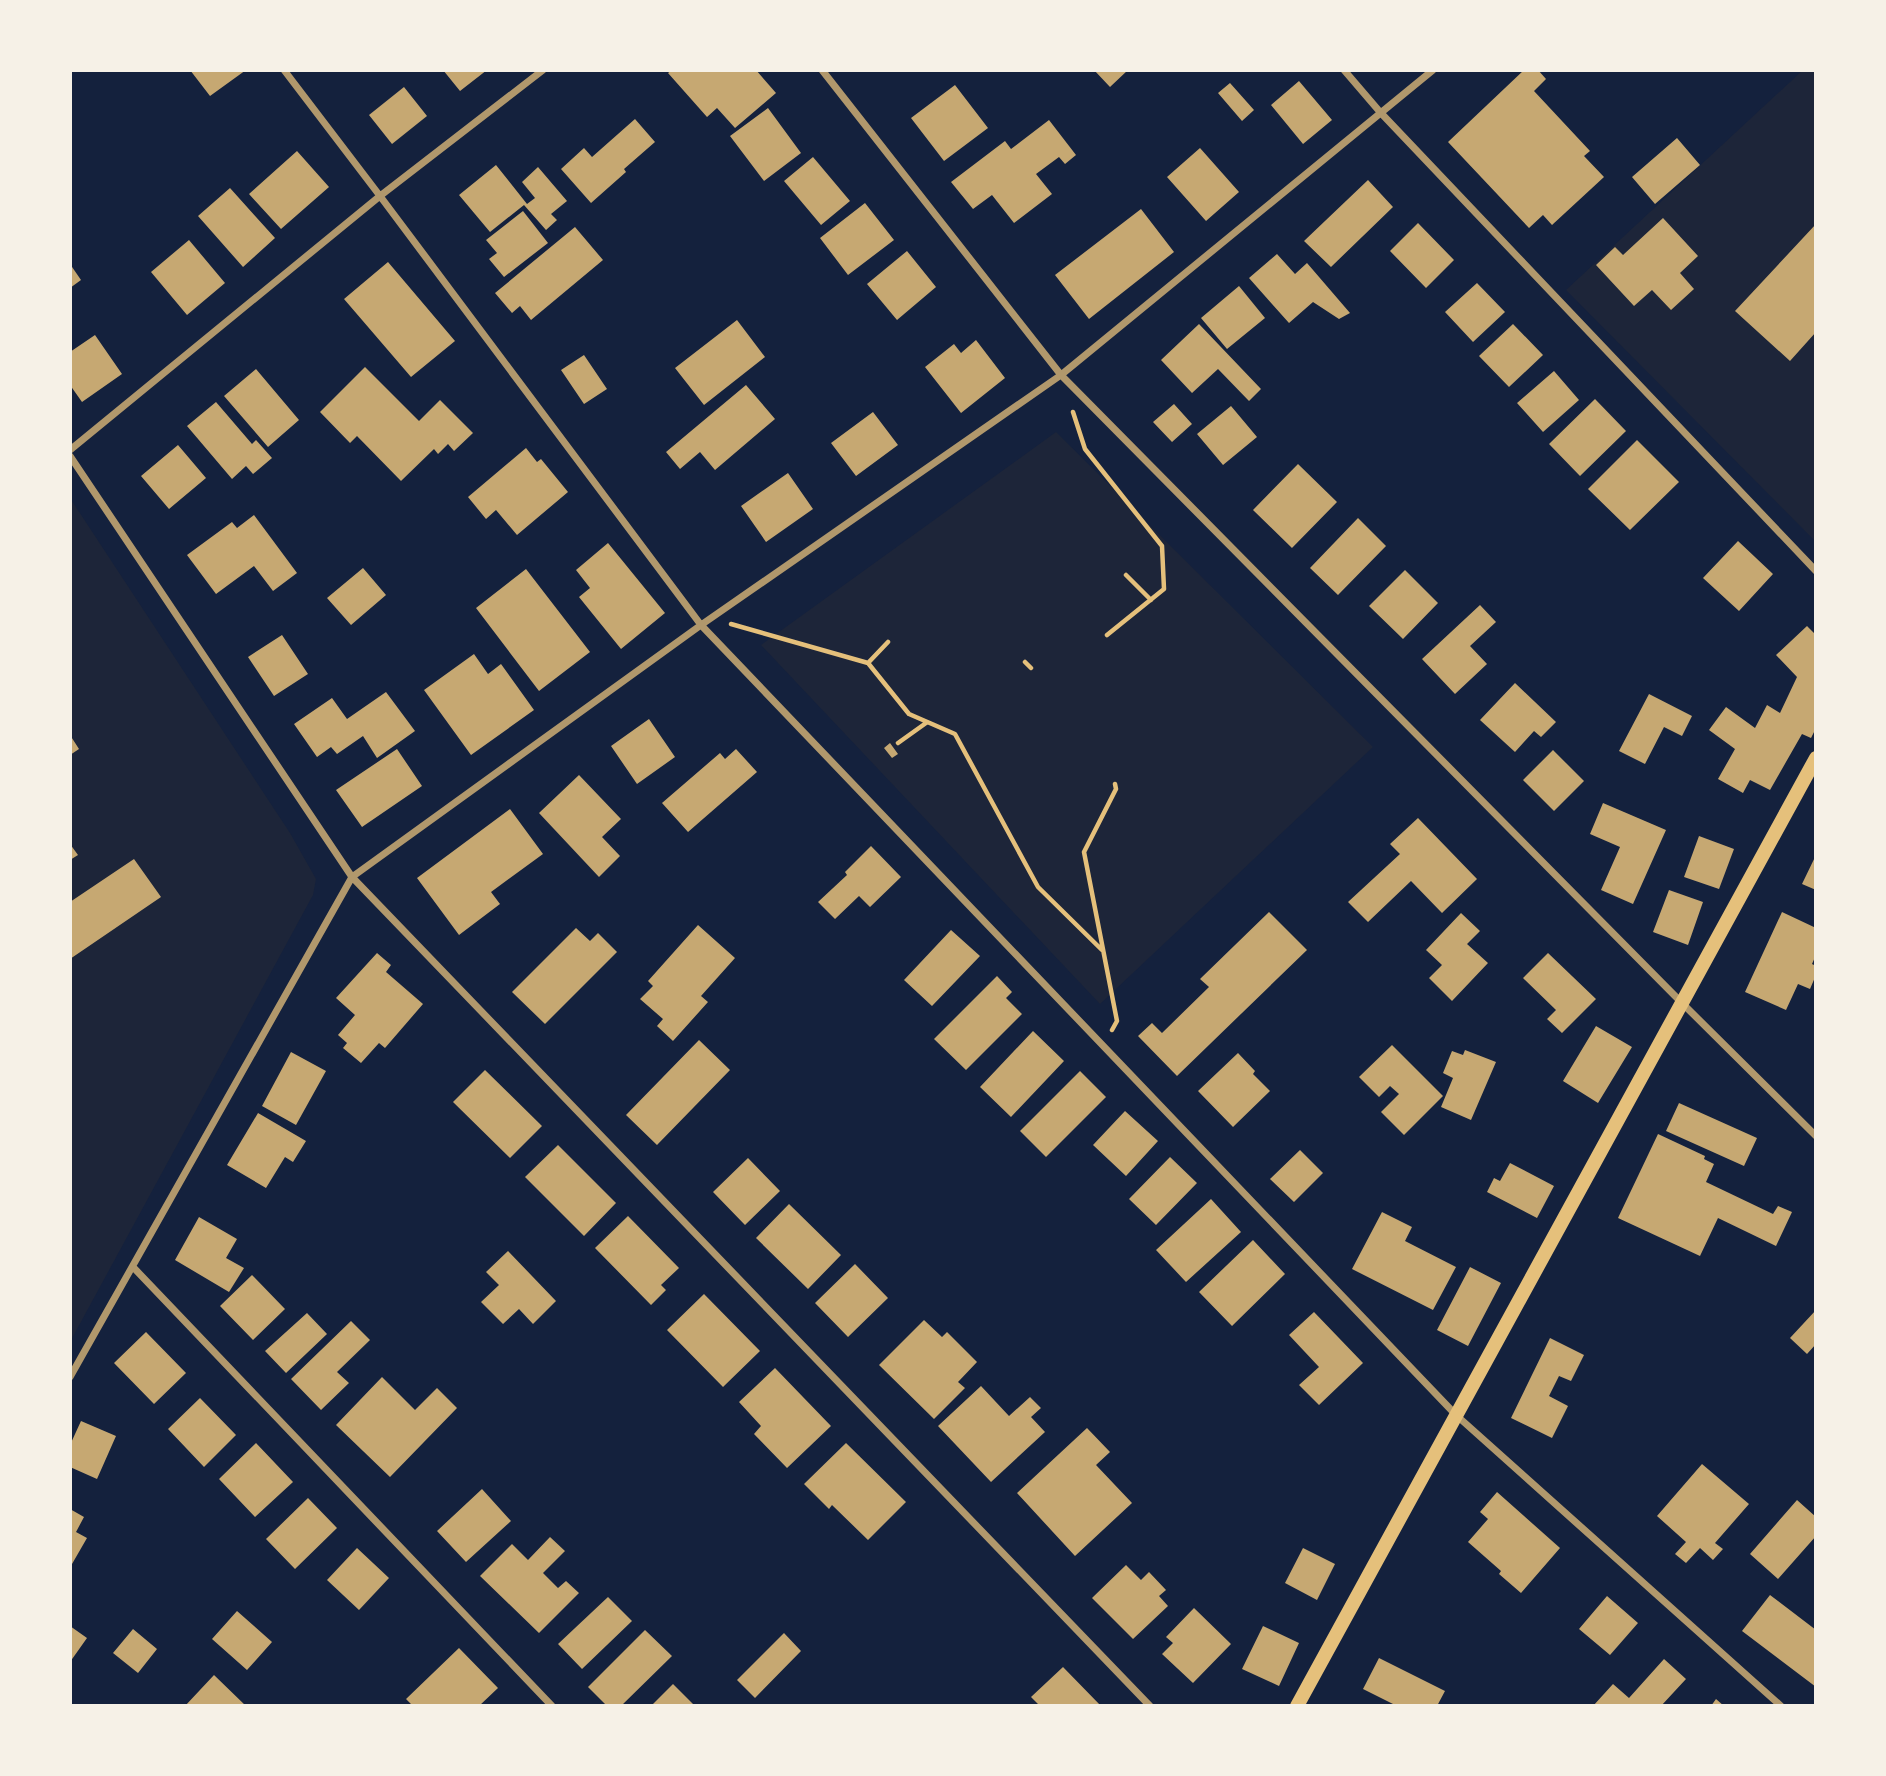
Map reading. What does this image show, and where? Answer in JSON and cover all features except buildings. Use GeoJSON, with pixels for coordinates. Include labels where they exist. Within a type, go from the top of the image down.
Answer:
{"type":"FeatureCollection","features":[{"type":"Feature","properties":{"kind":"main road"},"geometry":{"type":"LineString","coordinates":[[1297,1706],[1816,758]]}},
{"type":"Feature","properties":{"kind":"street"},"geometry":{"type":"LineString","coordinates":[[284,70],[701,625],[1456,1415],[1781,1706]]}},
{"type":"Feature","properties":{"kind":"street"},"geometry":{"type":"LineString","coordinates":[[70,450],[380,196],[543,70]]}},
{"type":"Feature","properties":{"kind":"street"},"geometry":{"type":"LineString","coordinates":[[822,70],[1061,375],[1816,1136]]}},
{"type":"Feature","properties":{"kind":"street"},"geometry":{"type":"LineString","coordinates":[[1344,70],[1380,112],[1816,570]]}},
{"type":"Feature","properties":{"kind":"street"},"geometry":{"type":"LineString","coordinates":[[70,1377],[352,877],[710,618],[1061,375],[1433,70]]}},
{"type":"Feature","properties":{"kind":"street"},"geometry":{"type":"LineString","coordinates":[[70,456],[352,877],[1150,1706]]}},
{"type":"Feature","properties":{"kind":"street"},"geometry":{"type":"LineString","coordinates":[[133,1267],[552,1706]]}},
{"type":"Feature","properties":{"kind":"path"},"geometry":{"type":"LineString","coordinates":[[1061,375],[1085,449],[1161,546],[1164,589],[1107,635]]}},
{"type":"Feature","properties":{"kind":"path"},"geometry":{"type":"LineString","coordinates":[[1126,575],[1151,600]]}},
{"type":"Feature","properties":{"kind":"path"},"geometry":{"type":"LineString","coordinates":[[710,618],[868,663],[909,714],[955,734],[1038,887],[1102,950]]}},
{"type":"Feature","properties":{"kind":"path"},"geometry":{"type":"LineString","coordinates":[[868,663],[888,642]]}},
{"type":"Feature","properties":{"kind":"path"},"geometry":{"type":"LineString","coordinates":[[1025,662],[1031,668]]}},
{"type":"Feature","properties":{"kind":"path"},"geometry":{"type":"LineString","coordinates":[[898,743],[927,722]]}},
{"type":"Feature","properties":{"kind":"path"},"geometry":{"type":"LineString","coordinates":[[1115,784],[1116,789],[1084,852],[1117,1021]]}},
{"type":"Feature","properties":{"kind":"shaded area"},"geometry":{"type":"Polygon","coordinates":[[[1803,70],[1816,70],[1816,542],[1566,290],[1803,70]]]}},
{"type":"Feature","properties":{"kind":"shaded area"},"geometry":{"type":"Polygon","coordinates":[[[1056,432],[1373,747],[1100,1004],[761,645],[1056,432]]]}},
{"type":"Feature","properties":{"kind":"shaded area"},"geometry":{"type":"Polygon","coordinates":[[[70,498],[290,833],[316,879],[313,895],[70,1342],[70,498]]]}}]}
